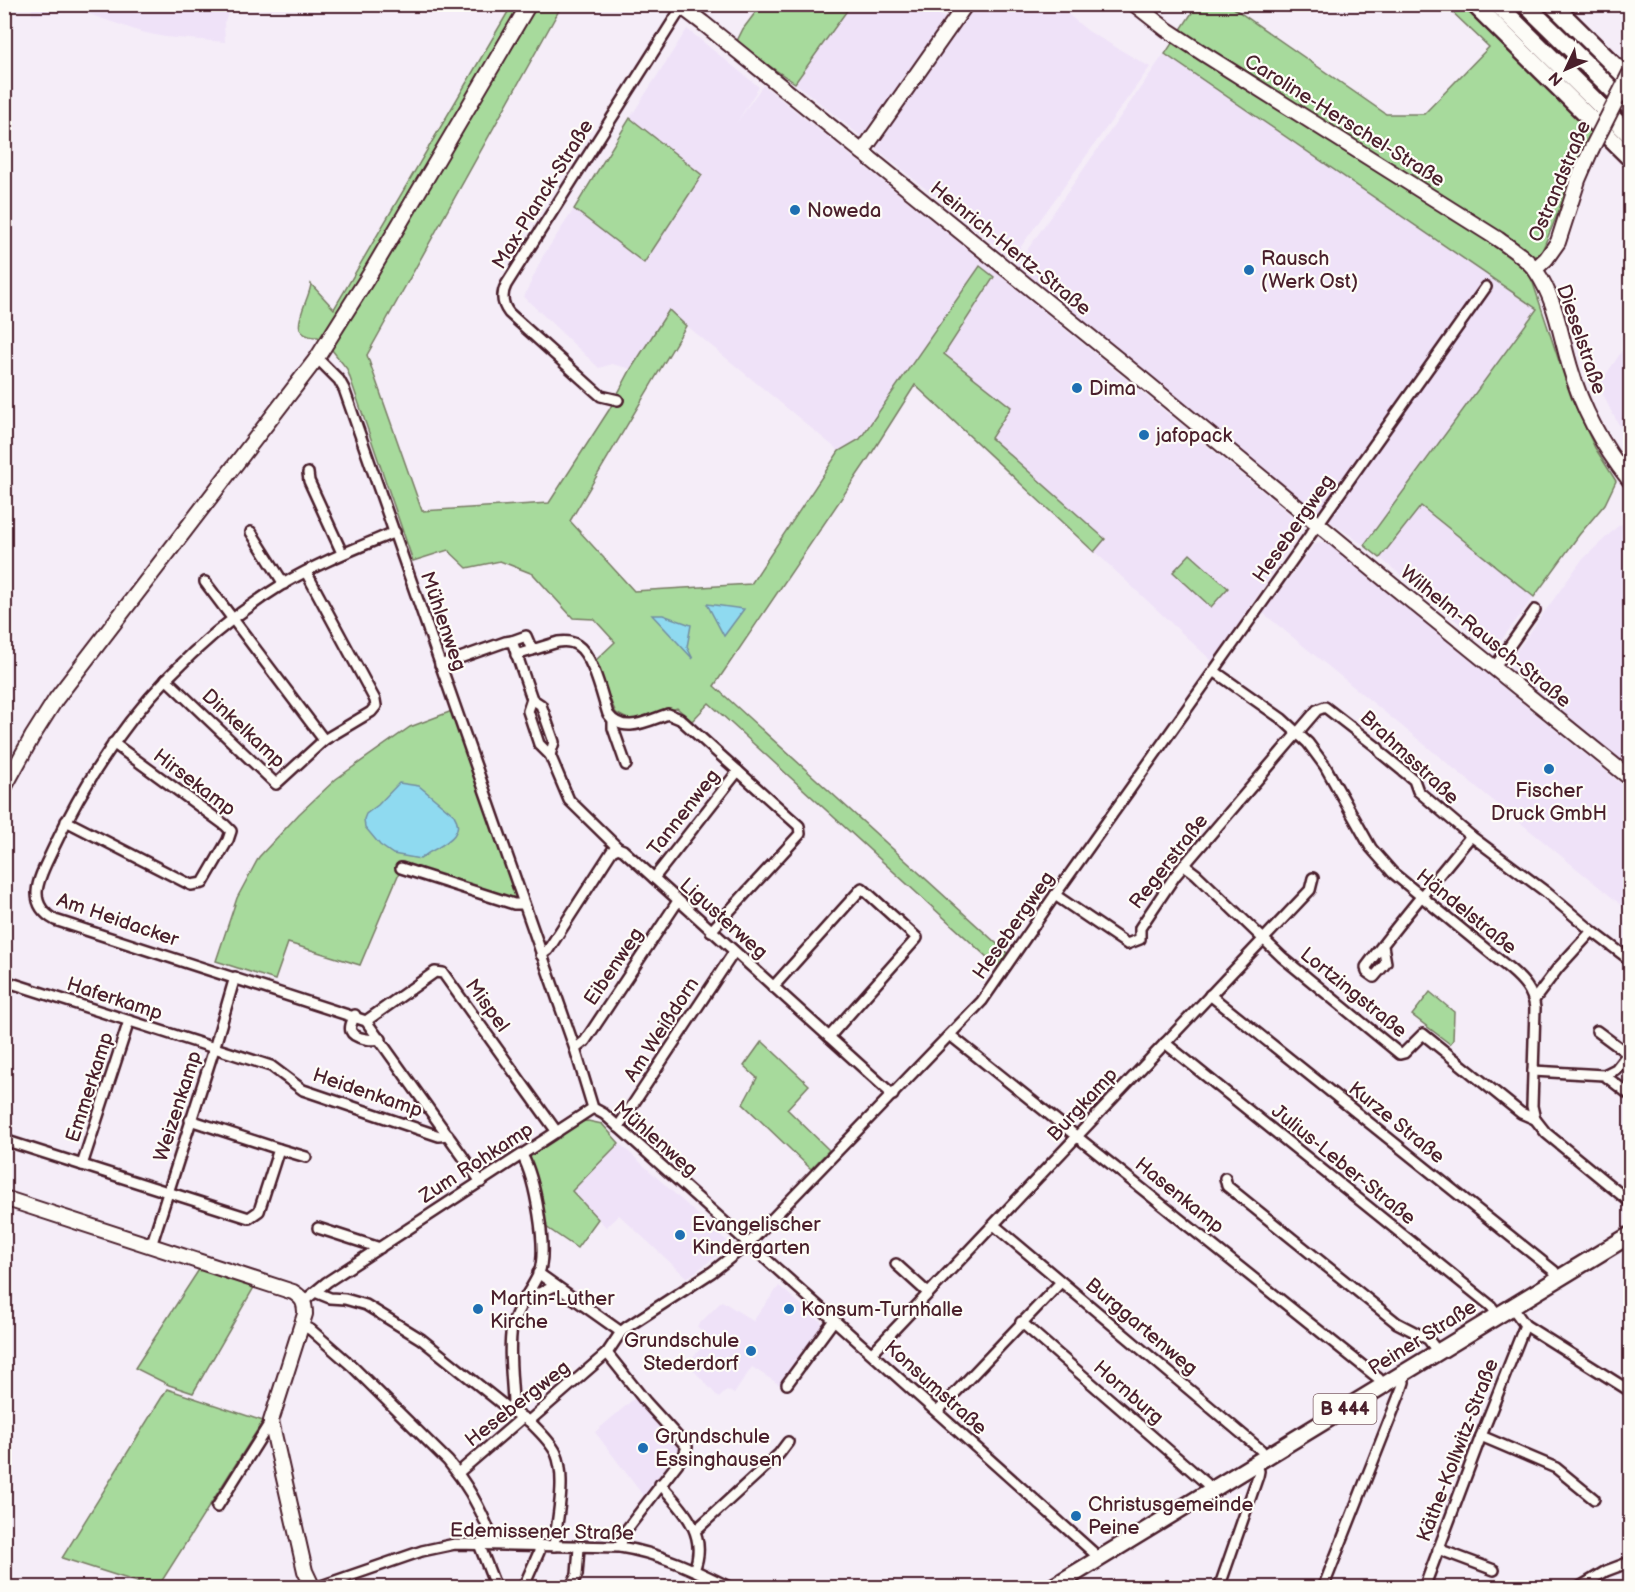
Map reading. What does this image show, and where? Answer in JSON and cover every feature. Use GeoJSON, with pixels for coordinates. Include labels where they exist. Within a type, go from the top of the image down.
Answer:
{"type":"FeatureCollection","features":[{"type":"Feature","properties":{"kind":"highway"},"geometry":{"type":"LineString","coordinates":[[1474,4],[1630,158]]}},
{"type":"Feature","properties":{"kind":"highway"},"geometry":{"type":"LineString","coordinates":[[1497,4],[1630,135]]}},
{"type":"Feature","properties":{"kind":"highway"},"geometry":{"type":"LineString","coordinates":[[1525,4],[1630,107]]}},
{"type":"Feature","properties":{"kind":"highway"},"geometry":{"type":"LineString","coordinates":[[1552,4],[1630,81]]}},
{"type":"Feature","properties":{"kind":"main road","name":"Peiner Straße"},"geometry":{"type":"LineString","coordinates":[[1051,1587],[1630,1235]]}},
{"type":"Feature","properties":{"kind":"street"},"geometry":{"type":"LineString","coordinates":[[4,788],[32,736],[56,699],[317,358],[370,274],[529,4]]}},
{"type":"Feature","properties":{"kind":"street"},"geometry":{"type":"LineString","coordinates":[[862,152],[966,4]]}},
{"type":"Feature","properties":{"kind":"street","name":"Caroline-Herschel-Straße"},"geometry":{"type":"LineString","coordinates":[[1134,4],[1204,54],[1498,239],[1535,269]]}},
{"type":"Feature","properties":{"kind":"street","name":"Heinrich-Hertz-Straße"},"geometry":{"type":"LineString","coordinates":[[680,6],[1318,524]]}},
{"type":"Feature","properties":{"kind":"street","name":"Max-Planck-Straße"},"geometry":{"type":"LineString","coordinates":[[618,400],[601,396],[593,390],[509,313],[504,305],[503,292],[680,6]]}},
{"type":"Feature","properties":{"kind":"street","name":"Ostrandstraße"},"geometry":{"type":"LineString","coordinates":[[1535,269],[1558,242],[1578,180],[1630,73]]}},
{"type":"Feature","properties":{"kind":"street","name":"Dieselstraße"},"geometry":{"type":"LineString","coordinates":[[1535,269],[1554,307],[1572,377],[1583,405],[1605,446],[1630,481]]}},
{"type":"Feature","properties":{"kind":"street","name":"Hesebergweg"},"geometry":{"type":"LineString","coordinates":[[458,1473],[608,1353],[621,1332],[712,1272],[749,1243],[991,990],[1055,895],[1486,287]]}},
{"type":"Feature","properties":{"kind":"street","name":"Mühlenweg"},"geometry":{"type":"LineString","coordinates":[[317,358],[339,380],[344,389],[575,1049],[593,1108],[618,1127],[749,1243]]}},
{"type":"Feature","properties":{"kind":"street"},"geometry":{"type":"LineString","coordinates":[[308,473],[309,482],[342,553]]}},
{"type":"Feature","properties":{"kind":"street","name":"Wilhelm-Rausch-Straße"},"geometry":{"type":"LineString","coordinates":[[1318,524],[1630,778]]}},
{"type":"Feature","properties":{"kind":"street"},"geometry":{"type":"LineString","coordinates":[[251,532],[284,584]]}},
{"type":"Feature","properties":{"kind":"street","name":"Am Heidacker"},"geometry":{"type":"LineString","coordinates":[[395,532],[342,553],[284,584],[232,620],[166,679],[113,743],[66,821],[38,885],[37,902],[47,915],[55,920],[355,1015],[366,1021],[481,1182]]}},
{"type":"Feature","properties":{"kind":"street","name":"Dinkelkamp"},"geometry":{"type":"LineString","coordinates":[[166,679],[276,784],[324,740],[371,712],[376,706],[375,700],[306,572]]}},
{"type":"Feature","properties":{"kind":"street"},"geometry":{"type":"LineString","coordinates":[[205,582],[324,740]]}},
{"type":"Feature","properties":{"kind":"street"},"geometry":{"type":"LineString","coordinates":[[1494,668],[1535,610]]}},
{"type":"Feature","properties":{"kind":"street"},"geometry":{"type":"LineString","coordinates":[[440,665],[526,636],[532,650]]}},
{"type":"Feature","properties":{"kind":"street","name":"Ligusterweg"},"geometry":{"type":"LineString","coordinates":[[512,641],[532,699],[541,705],[554,742],[550,755]]}},
{"type":"Feature","properties":{"kind":"street"},"geometry":{"type":"LineString","coordinates":[[516,655],[558,642],[566,641],[578,645],[589,660],[608,714],[614,722],[631,726],[668,714],[674,715],[738,771]]}},
{"type":"Feature","properties":{"kind":"street","name":"Händelstraße"},"geometry":{"type":"LineString","coordinates":[[1215,670],[1297,732],[1308,743],[1325,766],[1371,848],[1393,873],[1421,898],[1519,976],[1534,1000]]}},
{"type":"Feature","properties":{"kind":"street","name":"Ligusterweg"},"geometry":{"type":"LineString","coordinates":[[532,699],[528,711],[539,744],[550,755],[569,800],[618,848],[893,1095]]}},
{"type":"Feature","properties":{"kind":"street","name":"Brahmsstraße"},"geometry":{"type":"LineString","coordinates":[[1297,732],[1317,710],[1329,709],[1414,780],[1418,791],[1471,836],[1546,892],[1630,960]]}},
{"type":"Feature","properties":{"kind":"street"},"geometry":{"type":"LineString","coordinates":[[614,722],[613,728],[626,765]]}},
{"type":"Feature","properties":{"kind":"street","name":"Regerstraße"},"geometry":{"type":"LineString","coordinates":[[1055,895],[1127,944],[1140,939],[1140,928],[1184,865],[1297,732]]}},
{"type":"Feature","properties":{"kind":"street","name":"Hirsekamp"},"geometry":{"type":"LineString","coordinates":[[66,821],[191,885],[203,883],[231,831],[113,743]]}},
{"type":"Feature","properties":{"kind":"street","name":"Tannenweg"},"geometry":{"type":"LineString","coordinates":[[654,879],[738,771],[799,826],[800,834],[711,931]]}},
{"type":"Feature","properties":{"kind":"street"},"geometry":{"type":"LineString","coordinates":[[1383,946],[1471,836]]}},
{"type":"Feature","properties":{"kind":"street"},"geometry":{"type":"LineString","coordinates":[[541,955],[548,950],[612,851],[618,848]]}},
{"type":"Feature","properties":{"kind":"street","name":"Lortzingstraße"},"geometry":{"type":"LineString","coordinates":[[1184,865],[1282,957],[1400,1053],[1404,1053],[1423,1034],[1521,1113],[1535,1119]]}},
{"type":"Feature","properties":{"kind":"street"},"geometry":{"type":"LineString","coordinates":[[400,868],[514,904],[524,904]]}},
{"type":"Feature","properties":{"kind":"street","name":"Burgkamp"},"geometry":{"type":"LineString","coordinates":[[872,1353],[1310,890],[1313,879]]}},
{"type":"Feature","properties":{"kind":"street"},"geometry":{"type":"LineString","coordinates":[[773,987],[862,888],[917,938],[828,1037]]}},
{"type":"Feature","properties":{"kind":"street","name":"Eibenweg"},"geometry":{"type":"LineString","coordinates":[[575,1049],[585,1041],[678,901]]}},
{"type":"Feature","properties":{"kind":"street"},"geometry":{"type":"LineString","coordinates":[[1592,931],[1558,968],[1534,1000],[1532,1106],[1535,1119],[1546,1133],[1630,1202]]}},
{"type":"Feature","properties":{"kind":"street","name":"Am Weißdorn"},"geometry":{"type":"LineString","coordinates":[[618,1127],[734,952]]}},
{"type":"Feature","properties":{"kind":"street","name":"Mispel"},"geometry":{"type":"LineString","coordinates":[[366,1021],[435,972],[443,973],[557,1132]]}},
{"type":"Feature","properties":{"kind":"street","name":"Weizenkamp"},"geometry":{"type":"LineString","coordinates":[[151,1246],[235,978]]}},
{"type":"Feature","properties":{"kind":"street","name":"Haferkamp"},"geometry":{"type":"LineString","coordinates":[[4,984],[10,983],[214,1049]]}},
{"type":"Feature","properties":{"kind":"street","name":"Kurze Straße"},"geometry":{"type":"LineString","coordinates":[[1210,995],[1554,1271],[1558,1279]]}},
{"type":"Feature","properties":{"kind":"street"},"geometry":{"type":"LineString","coordinates":[[355,1015],[351,1032],[373,1041],[381,1039]]}},
{"type":"Feature","properties":{"kind":"street","name":"Emmerkamp"},"geometry":{"type":"LineString","coordinates":[[82,1165],[129,1021]]}},
{"type":"Feature","properties":{"kind":"street"},"geometry":{"type":"LineString","coordinates":[[1533,1071],[1604,1075],[1616,1069],[1629,1053],[1597,1031]]}},
{"type":"Feature","properties":{"kind":"street","name":"Hasenkamp"},"geometry":{"type":"LineString","coordinates":[[950,1035],[1077,1135],[1384,1385]]}},
{"type":"Feature","properties":{"kind":"street","name":"Julius-Leber-Straße"},"geometry":{"type":"LineString","coordinates":[[1165,1043],[1494,1309],[1498,1315]]}},
{"type":"Feature","properties":{"kind":"street","name":"Heidenkamp"},"geometry":{"type":"LineString","coordinates":[[214,1049],[272,1066],[303,1090],[439,1136],[448,1135]]}},
{"type":"Feature","properties":{"kind":"street"},"geometry":{"type":"LineString","coordinates":[[1604,1075],[1630,1095]]}},
{"type":"Feature","properties":{"kind":"street","name":"Zum Rohkamp"},"geometry":{"type":"LineString","coordinates":[[309,1296],[593,1108]]}},
{"type":"Feature","properties":{"kind":"street"},"geometry":{"type":"LineString","coordinates":[[190,1120],[306,1158]]}},
{"type":"Feature","properties":{"kind":"street"},"geometry":{"type":"LineString","coordinates":[[4,1140],[249,1218],[259,1211],[279,1149]]}},
{"type":"Feature","properties":{"kind":"street"},"geometry":{"type":"LineString","coordinates":[[511,1412],[513,1401],[512,1327],[542,1263],[542,1234],[528,1165],[522,1155]]}},
{"type":"Feature","properties":{"kind":"street"},"geometry":{"type":"LineString","coordinates":[[1225,1178],[1227,1186],[1397,1323],[1428,1339],[1438,1352]]}},
{"type":"Feature","properties":{"kind":"street"},"geometry":{"type":"LineString","coordinates":[[4,1198],[293,1292],[309,1296],[345,1299],[366,1305],[399,1325],[421,1339],[511,1412],[526,1419],[551,1445],[557,1456],[561,1490],[554,1546]]}},
{"type":"Feature","properties":{"kind":"street","name":"Burggartenweg"},"geometry":{"type":"LineString","coordinates":[[994,1225],[1261,1450],[1261,1460]]}},
{"type":"Feature","properties":{"kind":"street"},"geometry":{"type":"LineString","coordinates":[[318,1228],[380,1248]]}},
{"type":"Feature","properties":{"kind":"street","name":"Konsumstraße"},"geometry":{"type":"LineString","coordinates":[[749,1243],[1098,1559]]}},
{"type":"Feature","properties":{"kind":"street"},"geometry":{"type":"LineString","coordinates":[[896,1264],[928,1293]]}},
{"type":"Feature","properties":{"kind":"street"},"geometry":{"type":"LineString","coordinates":[[538,1273],[621,1332]]}},
{"type":"Feature","properties":{"kind":"street"},"geometry":{"type":"LineString","coordinates":[[937,1412],[1061,1282]]}},
{"type":"Feature","properties":{"kind":"street"},"geometry":{"type":"LineString","coordinates":[[529,1293],[540,1293],[555,1286]]}},
{"type":"Feature","properties":{"kind":"street"},"geometry":{"type":"LineString","coordinates":[[217,1507],[271,1421],[309,1296]]}},
{"type":"Feature","properties":{"kind":"street"},"geometry":{"type":"LineString","coordinates":[[1512,1307],[1525,1325],[1630,1391]]}},
{"type":"Feature","properties":{"kind":"street"},"geometry":{"type":"LineString","coordinates":[[787,1384],[834,1320]]}},
{"type":"Feature","properties":{"kind":"street","name":"Hornburg"},"geometry":{"type":"LineString","coordinates":[[1021,1322],[1206,1483],[1210,1490]]}},
{"type":"Feature","properties":{"kind":"street"},"geometry":{"type":"LineString","coordinates":[[301,1325],[311,1330],[359,1373],[458,1473],[488,1526],[494,1544]]}},
{"type":"Feature","properties":{"kind":"street","name":"Käthe-Kollwitz-Straße"},"geometry":{"type":"LineString","coordinates":[[1424,1587],[1480,1436],[1525,1325]]}},
{"type":"Feature","properties":{"kind":"street"},"geometry":{"type":"LineString","coordinates":[[608,1353],[646,1402],[687,1447],[684,1455],[624,1533],[620,1547]]}},
{"type":"Feature","properties":{"kind":"street"},"geometry":{"type":"LineString","coordinates":[[1323,1587],[1402,1388],[1404,1382],[1401,1375]]}},
{"type":"Feature","properties":{"kind":"street"},"geometry":{"type":"LineString","coordinates":[[271,1421],[306,1570],[314,1587]]}},
{"type":"Feature","properties":{"kind":"street"},"geometry":{"type":"LineString","coordinates":[[1480,1436],[1556,1468],[1594,1499]]}},
{"type":"Feature","properties":{"kind":"street"},"geometry":{"type":"LineString","coordinates":[[696,1530],[789,1442]]}},
{"type":"Feature","properties":{"kind":"street"},"geometry":{"type":"LineString","coordinates":[[1219,1587],[1258,1476],[1261,1460]]}},
{"type":"Feature","properties":{"kind":"street"},"geometry":{"type":"LineString","coordinates":[[660,1484],[686,1514],[696,1530],[698,1555],[694,1569]]}},
{"type":"Feature","properties":{"kind":"street","name":"Edemissener Straße"},"geometry":{"type":"LineString","coordinates":[[314,1587],[440,1546],[455,1544],[620,1547],[638,1550],[694,1569],[731,1587]]}},
{"type":"Feature","properties":{"kind":"street"},"geometry":{"type":"LineString","coordinates":[[479,1544],[496,1587]]}},
{"type":"Feature","properties":{"kind":"street"},"geometry":{"type":"LineString","coordinates":[[523,1587],[539,1552],[539,1546]]}},
{"type":"Feature","properties":{"kind":"street"},"geometry":{"type":"LineString","coordinates":[[570,1587],[577,1575],[579,1547]]}},
{"type":"Feature","properties":{"kind":"street"},"geometry":{"type":"LineString","coordinates":[[1438,1549],[1494,1570]]}},
{"type":"Feature","properties":{"kind":"street"},"geometry":{"type":"LineString","coordinates":[[1578,1587],[1606,1571],[1630,1562]]}},
{"type":"Feature","properties":{"kind":"shaded area"},"geometry":{"type":"Polygon","coordinates":[[[851,4],[927,5],[945,19],[954,5],[1057,5],[1088,31],[1150,67],[1012,259],[795,83],[851,4]]]}},
{"type":"Feature","properties":{"kind":"shaded area"},"geometry":{"type":"Polygon","coordinates":[[[31,5],[232,5],[224,23],[225,42],[165,37],[141,32],[80,11],[32,15],[31,5]]]}},
{"type":"Feature","properties":{"kind":"shaded area"},"geometry":{"type":"Polygon","coordinates":[[[687,29],[759,87],[737,122],[763,85],[1296,519],[1300,526],[1298,535],[1213,662],[916,385],[868,459],[839,451],[669,311],[631,369],[612,364],[599,368],[524,297],[543,256],[574,209],[644,263],[702,175],[630,118],[687,29]]]}},
{"type":"Feature","properties":{"kind":"shaded area"},"geometry":{"type":"Polygon","coordinates":[[[1164,54],[1537,309],[1364,545],[1323,517],[1016,266],[1164,54]]]}},
{"type":"Feature","properties":{"kind":"shaded area"},"geometry":{"type":"Polygon","coordinates":[[[1630,339],[1630,444],[1599,385],[1630,339]]]}},
{"type":"Feature","properties":{"kind":"shaded area"},"geometry":{"type":"Polygon","coordinates":[[[1421,506],[1534,597],[1493,651],[1380,558],[1421,506]]]}},
{"type":"Feature","properties":{"kind":"shaded area"},"geometry":{"type":"Polygon","coordinates":[[[1630,520],[1630,767],[1512,671],[1511,659],[1581,561],[1618,526],[1630,520]]]}},
{"type":"Feature","properties":{"kind":"shaded area"},"geometry":{"type":"Polygon","coordinates":[[[1320,542],[1329,545],[1630,791],[1630,912],[1263,613],[1313,546],[1320,542]]]}},
{"type":"Feature","properties":{"kind":"shaded area"},"geometry":{"type":"Polygon","coordinates":[[[619,1143],[729,1243],[729,1247],[687,1278],[619,1215],[606,1227],[572,1191],[619,1143]]]}},
{"type":"Feature","properties":{"kind":"shaded area","name":"Grundschule Stederdorf"},"geometry":{"type":"Polygon","coordinates":[[[779,1286],[824,1324],[780,1385],[752,1367],[734,1394],[727,1390],[719,1398],[687,1363],[709,1340],[697,1326],[722,1301],[753,1321],[779,1286]]]}},
{"type":"Feature","properties":{"kind":"shaded area","name":"Grundschule Essinghausen"},"geometry":{"type":"Polygon","coordinates":[[[636,1397],[681,1446],[645,1498],[595,1432],[636,1397]]]}},
{"type":"Feature","properties":{"kind":"green space"},"geometry":{"type":"Polygon","coordinates":[[[512,5],[562,5],[367,355],[422,511],[549,503],[609,410],[631,369],[669,310],[686,326],[570,521],[634,591],[751,584],[839,451],[860,439],[980,266],[994,277],[944,354],[1011,407],[991,438],[1105,539],[1094,552],[915,385],[868,459],[714,686],[1008,954],[999,968],[709,703],[692,721],[677,708],[631,721],[616,713],[594,662],[615,642],[594,619],[573,618],[533,574],[500,561],[467,568],[448,550],[413,561],[347,369],[318,337],[307,336],[301,331],[300,318],[311,284],[334,309],[512,5]]]}},
{"type":"Feature","properties":{"kind":"green space"},"geometry":{"type":"Polygon","coordinates":[[[761,5],[851,5],[795,83],[744,49],[737,41],[761,5]]]}},
{"type":"Feature","properties":{"kind":"green space"},"geometry":{"type":"Polygon","coordinates":[[[1197,5],[1229,5],[1386,114],[1424,114],[1489,47],[1445,5],[1462,5],[1592,132],[1531,277],[1571,397],[1595,448],[1616,481],[1605,504],[1579,535],[1534,597],[1421,506],[1380,558],[1364,545],[1537,309],[1165,54],[1197,5]]]}},
{"type":"Feature","properties":{"kind":"green space"},"geometry":{"type":"Polygon","coordinates":[[[630,118],[702,175],[644,263],[574,209],[630,118]]]}},
{"type":"Feature","properties":{"kind":"green space"},"geometry":{"type":"Polygon","coordinates":[[[1190,554],[1228,588],[1211,607],[1173,572],[1190,554]]]}},
{"type":"Feature","properties":{"kind":"green space"},"geometry":{"type":"Polygon","coordinates":[[[452,711],[516,897],[506,898],[402,866],[360,965],[288,943],[275,980],[216,961],[237,898],[259,857],[299,814],[336,779],[410,727],[452,711]]]}},
{"type":"Feature","properties":{"kind":"green space"},"geometry":{"type":"Polygon","coordinates":[[[1430,992],[1454,1012],[1453,1040],[1450,1044],[1412,1015],[1430,992]]]}},
{"type":"Feature","properties":{"kind":"green space"},"geometry":{"type":"Polygon","coordinates":[[[762,1041],[809,1085],[787,1109],[829,1150],[811,1169],[743,1104],[757,1078],[744,1066],[762,1041]]]}},
{"type":"Feature","properties":{"kind":"green space"},"geometry":{"type":"Polygon","coordinates":[[[588,1121],[602,1124],[619,1143],[572,1191],[598,1219],[577,1248],[546,1227],[529,1156],[578,1122],[588,1121]]]}},
{"type":"Feature","properties":{"kind":"green space"},"geometry":{"type":"Polygon","coordinates":[[[202,1265],[256,1284],[193,1393],[169,1385],[135,1368],[202,1265]]]}},
{"type":"Feature","properties":{"kind":"green space"},"geometry":{"type":"Polygon","coordinates":[[[167,1389],[263,1421],[158,1587],[62,1558],[167,1389]]]}},
{"type":"Feature","properties":{"kind":"water"},"geometry":{"type":"Polygon","coordinates":[[[707,604],[744,609],[724,636],[707,604]]]}},
{"type":"Feature","properties":{"kind":"water"},"geometry":{"type":"Polygon","coordinates":[[[652,615],[663,615],[691,625],[687,647],[693,659],[652,615]]]}},
{"type":"Feature","properties":{"kind":"water"},"geometry":{"type":"Polygon","coordinates":[[[399,783],[419,786],[454,815],[457,822],[456,833],[452,837],[420,859],[393,854],[380,845],[365,827],[366,814],[399,783]]]}},
{"type":"Feature","properties":{"kind":"place","name":"Noweda"},"geometry":{"type":"Point","coordinates":[795,210]}},
{"type":"Feature","properties":{"kind":"place","name":"Rausch (Werk Ost)"},"geometry":{"type":"Point","coordinates":[1249,270]}},
{"type":"Feature","properties":{"kind":"place","name":"Dima"},"geometry":{"type":"Point","coordinates":[1077,388]}},
{"type":"Feature","properties":{"kind":"place","name":"jafopack"},"geometry":{"type":"Point","coordinates":[1144,435]}},
{"type":"Feature","properties":{"kind":"place","name":"Fischer Druck GmbH"},"geometry":{"type":"Point","coordinates":[1549,769]}},
{"type":"Feature","properties":{"kind":"place","name":"Evangelischer Kindergarten"},"geometry":{"type":"Point","coordinates":[680,1235]}},
{"type":"Feature","properties":{"kind":"place","name":"Martin-Luther Kirche"},"geometry":{"type":"Point","coordinates":[478,1309]}},
{"type":"Feature","properties":{"kind":"place","name":"Konsum-Turnhalle"},"geometry":{"type":"Point","coordinates":[789,1309]}},
{"type":"Feature","properties":{"kind":"place","name":"Grundschule Stederdorf"},"geometry":{"type":"Point","coordinates":[751,1351]}},
{"type":"Feature","properties":{"kind":"place","name":"Grundschule Essinghausen"},"geometry":{"type":"Point","coordinates":[643,1448]}},
{"type":"Feature","properties":{"kind":"place","name":"Christusgemeinde Peine"},"geometry":{"type":"Point","coordinates":[1076,1516]}}]}
